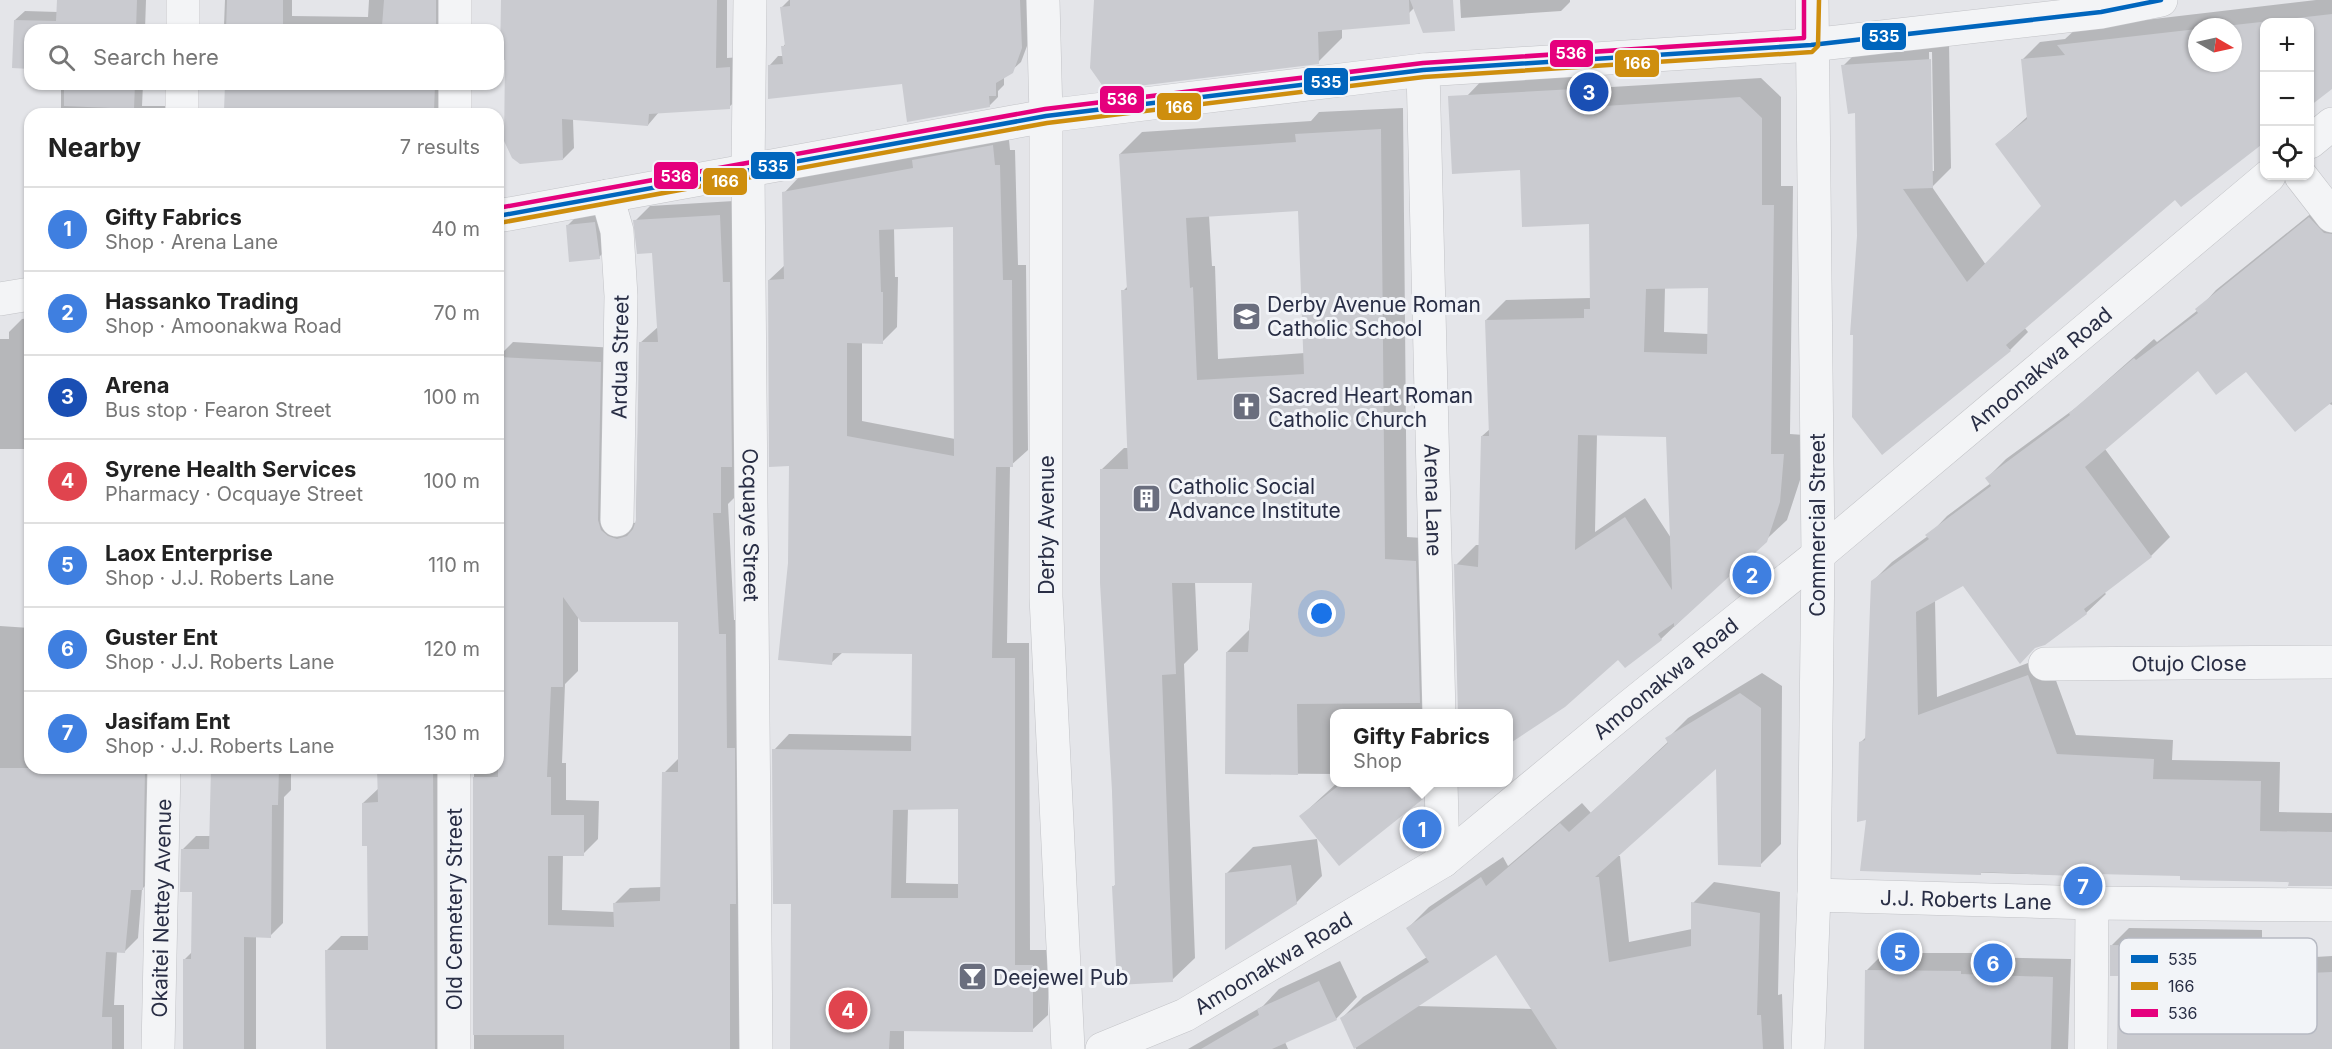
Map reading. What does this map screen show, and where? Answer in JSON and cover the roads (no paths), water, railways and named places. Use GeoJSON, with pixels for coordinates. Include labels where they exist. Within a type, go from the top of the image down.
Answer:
{"type":"FeatureCollection","features":[{"type":"Feature","properties":{"kind":"street"},"geometry":{"type":"LineString","coordinates":[[183,0],[183,24]]}},
{"type":"Feature","properties":{"kind":"street"},"geometry":{"type":"LineString","coordinates":[[455,0],[455,24]]}},
{"type":"Feature","properties":{"kind":"street","name":"Ocquaye Street"},"geometry":{"type":"LineString","coordinates":[[750,0],[748,171],[756,1049]]}},
{"type":"Feature","properties":{"kind":"street","name":"Derby Avenue"},"geometry":{"type":"LineString","coordinates":[[1043,0],[1046,116],[1046,597],[1068,1049]]}},
{"type":"Feature","properties":{"kind":"street","name":"Commercial Street"},"geometry":{"type":"LineString","coordinates":[[1808,1049],[1814,895],[1818,555],[1812,0]]}},
{"type":"Feature","properties":{"kind":"street"},"geometry":{"type":"LineString","coordinates":[[504,215],[1046,116],[1423,70],[1811,45],[2101,12],[2161,0]]}},
{"type":"Feature","properties":{"kind":"street","name":"Arena Lane"},"geometry":{"type":"LineString","coordinates":[[1423,70],[1439,709]]}},
{"type":"Feature","properties":{"kind":"street"},"geometry":{"type":"LineString","coordinates":[[182,90],[182,108]]}},
{"type":"Feature","properties":{"kind":"street"},"geometry":{"type":"LineString","coordinates":[[455,90],[455,108]]}},
{"type":"Feature","properties":{"kind":"street"},"geometry":{"type":"LineString","coordinates":[[2314,139],[2332,124]]}},
{"type":"Feature","properties":{"kind":"street","name":"Amoonakwa Road"},"geometry":{"type":"LineString","coordinates":[[1102,1049],[1185,1015],[1443,861],[1629,706],[1818,555],[2264,180]]}},
{"type":"Feature","properties":{"kind":"street"},"geometry":{"type":"LineString","coordinates":[[2304,180],[2332,216]]}},
{"type":"Feature","properties":{"kind":"street","name":"Ardua Street"},"geometry":{"type":"LineString","coordinates":[[607,196],[617,231],[621,296],[617,520]]}},
{"type":"Feature","properties":{"kind":"street"},"geometry":{"type":"LineString","coordinates":[[0,299],[24,295]]}},
{"type":"Feature","properties":{"kind":"street","name":"Otujo Close"},"geometry":{"type":"LineString","coordinates":[[2045,664],[2332,662]]}},
{"type":"Feature","properties":{"kind":"street","name":"Okaitei Nettey Avenue"},"geometry":{"type":"LineString","coordinates":[[158,1049],[164,774]]}},
{"type":"Feature","properties":{"kind":"street","name":"Old Cemetery Street"},"geometry":{"type":"LineString","coordinates":[[454,774],[454,1049]]}},
{"type":"Feature","properties":{"kind":"street"},"geometry":{"type":"LineString","coordinates":[[1441,787],[1443,861]]}},
{"type":"Feature","properties":{"kind":"street","name":"J.J. Roberts Lane"},"geometry":{"type":"LineString","coordinates":[[1814,895],[2091,903],[2332,905]]}},
{"type":"Feature","properties":{"kind":"street"},"geometry":{"type":"LineString","coordinates":[[2091,903],[2091,1049]]}},
{"type":"Feature","properties":{"kind":"place","name":"Arena"},"geometry":{"type":"Point","coordinates":[1589,92]}},
{"type":"Feature","properties":{"kind":"place","name":"Derby Avenue Roman Catholic School"},"geometry":{"type":"Point","coordinates":[1246,316]}},
{"type":"Feature","properties":{"kind":"place","name":"Sacred Heart Roman Catholic Church"},"geometry":{"type":"Point","coordinates":[1247,407]}},
{"type":"Feature","properties":{"kind":"place","name":"Catholic Social Advance Institute"},"geometry":{"type":"Point","coordinates":[1147,498]}},
{"type":"Feature","properties":{"kind":"place","name":"Hassanko Trading"},"geometry":{"type":"Point","coordinates":[1752,575]}},
{"type":"Feature","properties":{"kind":"place","name":"Gifty Fabrics"},"geometry":{"type":"Point","coordinates":[1422,829]}},
{"type":"Feature","properties":{"kind":"place","name":"Jasifam Ent"},"geometry":{"type":"Point","coordinates":[2083,886]}},
{"type":"Feature","properties":{"kind":"place","name":"Laox Enterprise"},"geometry":{"type":"Point","coordinates":[1900,952]}},
{"type":"Feature","properties":{"kind":"place","name":"Guster Ent"},"geometry":{"type":"Point","coordinates":[1993,963]}},
{"type":"Feature","properties":{"kind":"place","name":"Deejewel Pub"},"geometry":{"type":"Point","coordinates":[972,977]}},
{"type":"Feature","properties":{"kind":"place","name":"Syrene Health Services"},"geometry":{"type":"Point","coordinates":[848,1010]}}]}
